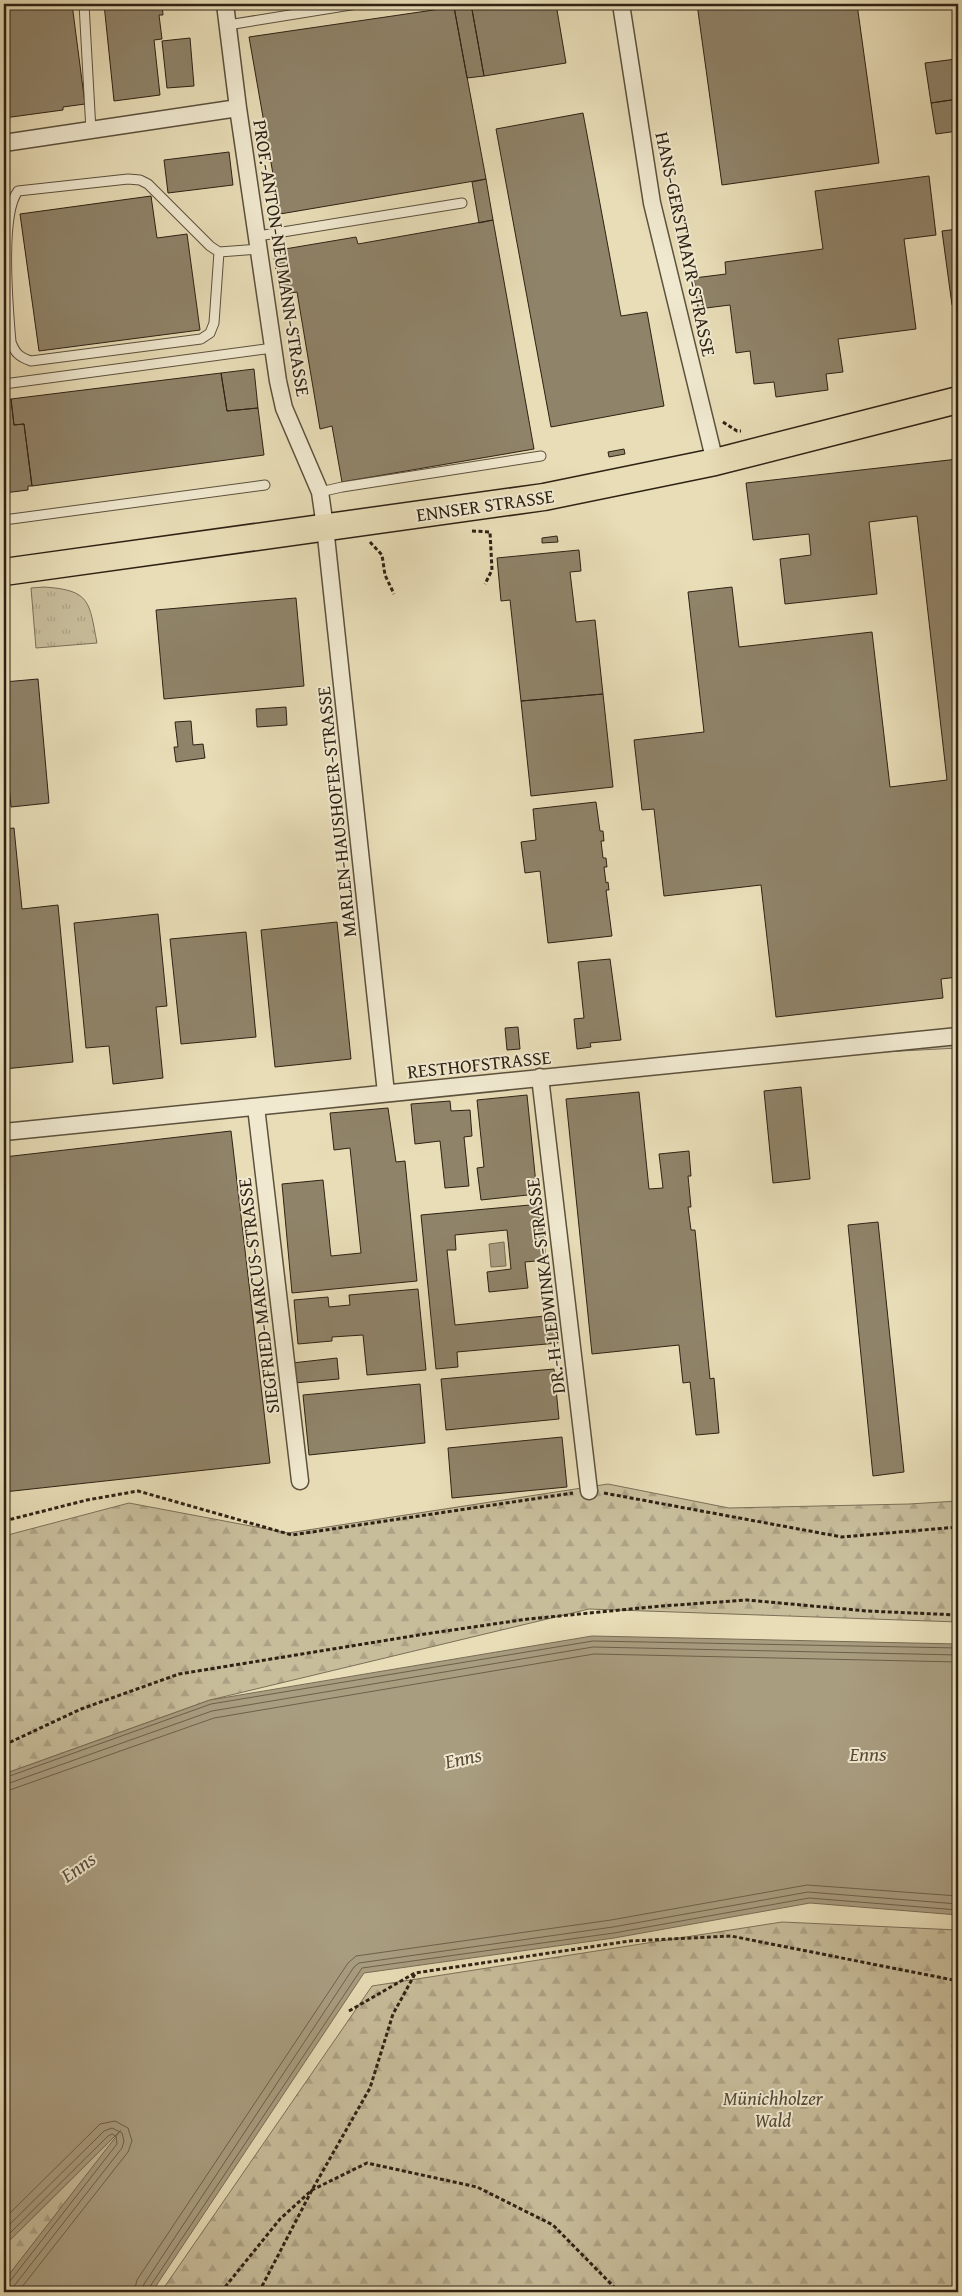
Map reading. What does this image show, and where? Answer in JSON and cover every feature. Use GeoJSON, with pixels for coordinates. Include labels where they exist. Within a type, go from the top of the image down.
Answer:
{"type":"FeatureCollection","features":[{"type":"Feature","properties":{"kind":"main road","name":"ENNSER STRASSE"},"geometry":{"type":"LineString","coordinates":[[6,567],[325,527],[371,535],[535,498],[715,462],[958,400]]}},
{"type":"Feature","properties":{"kind":"street","name":"PROF.-ANTON-NEUMANN-STRASSE"},"geometry":{"type":"LineString","coordinates":[[225,4],[273,348],[284,408],[320,492],[325,527]]}},
{"type":"Feature","properties":{"kind":"street","name":"HANS-GERSTMAYR-STRASSE"},"geometry":{"type":"LineString","coordinates":[[621,4],[652,203],[715,462]]}},
{"type":"Feature","properties":{"kind":"street","name":"PROF.-ANTON-NEUMANN-STRASSE"},"geometry":{"type":"LineString","coordinates":[[4,143],[238,108]]}},
{"type":"Feature","properties":{"kind":"street","name":"MARLEN-HAUSHOFER-STRASSE"},"geometry":{"type":"LineString","coordinates":[[325,527],[386,1093]]}},
{"type":"Feature","properties":{"kind":"street","name":"RESTHOFSTRASSE"},"geometry":{"type":"LineString","coordinates":[[4,1132],[958,1036]]}},
{"type":"Feature","properties":{"kind":"street","name":"DR.-H-LEDWINKA-STRASSE"},"geometry":{"type":"LineString","coordinates":[[540,1077],[589,1490]]}},
{"type":"Feature","properties":{"kind":"street","name":"SIEGFRIED-MARCUS-STRASSE"},"geometry":{"type":"LineString","coordinates":[[256,1107],[300,1481]]}},
{"type":"Feature","properties":{"kind":"lane"},"geometry":{"type":"LineString","coordinates":[[84,4],[91,131]]}},
{"type":"Feature","properties":{"kind":"lane"},"geometry":{"type":"LineString","coordinates":[[228,25],[357,4]]}},
{"type":"Feature","properties":{"kind":"lane"},"geometry":{"type":"LineString","coordinates":[[220,252],[214,323],[210,333],[201,340],[31,361],[21,358],[15,352],[11,342],[4,239],[6,218],[12,197],[18,192],[128,179],[140,180],[148,184],[210,246],[220,252],[259,242],[462,202]]}},
{"type":"Feature","properties":{"kind":"lane"},"geometry":{"type":"LineString","coordinates":[[4,384],[273,348]]}},
{"type":"Feature","properties":{"kind":"lane"},"geometry":{"type":"LineString","coordinates":[[320,492],[541,456]]}},
{"type":"Feature","properties":{"kind":"lane"},"geometry":{"type":"LineString","coordinates":[[4,520],[265,484]]}},
{"type":"Feature","properties":{"kind":"path"},"geometry":{"type":"LineString","coordinates":[[471,530],[490,532],[492,570],[485,584]]}},
{"type":"Feature","properties":{"kind":"path"},"geometry":{"type":"LineString","coordinates":[[371,535],[382,555],[385,575],[394,594]]}},
{"type":"Feature","properties":{"kind":"path"},"geometry":{"type":"LineString","coordinates":[[4,1521],[87,1500],[138,1491],[292,1535],[589,1490],[842,1537],[958,1527]]}},
{"type":"Feature","properties":{"kind":"path"},"geometry":{"type":"LineString","coordinates":[[4,1745],[81,1709],[179,1674],[509,1622],[662,1606],[747,1600],[867,1611],[958,1615]]}},
{"type":"Feature","properties":{"kind":"path"},"geometry":{"type":"LineString","coordinates":[[349,2011],[415,1973],[630,1941],[731,1936],[958,1981]]}},
{"type":"Feature","properties":{"kind":"path"},"geometry":{"type":"LineString","coordinates":[[259,2292],[312,2190],[370,2088],[393,2014],[415,1973]]}},
{"type":"Feature","properties":{"kind":"path"},"geometry":{"type":"LineString","coordinates":[[221,2292],[280,2219],[312,2190],[367,2163],[477,2187],[553,2225],[620,2292]]}},
{"type":"Feature","properties":{"kind":"green space"},"geometry":{"type":"Polygon","coordinates":[[[44,587],[71,591],[85,601],[92,617],[97,643],[36,648],[31,588],[44,587]]]}},
{"type":"Feature","properties":{"kind":"green space"},"geometry":{"type":"Polygon","coordinates":[[[958,1043],[958,1048],[864,1053],[958,1043]]]}},
{"type":"Feature","properties":{"kind":"green space"},"geometry":{"type":"Polygon","coordinates":[[[608,1484],[729,1508],[909,1504],[958,1501],[958,1622],[589,1609],[210,1700],[4,1774],[4,1536],[129,1503],[288,1533],[608,1484]]]}},
{"type":"Feature","properties":{"kind":"green space","name":"Münichholzer Wald"},"geometry":{"type":"Polygon","coordinates":[[[782,1922],[958,1930],[958,2292],[161,2292],[372,1986],[782,1922]]]}},
{"type":"Feature","properties":{"kind":"green space"},"geometry":{"type":"Polygon","coordinates":[[[125,2126],[4,2281],[4,2246],[125,2126]]]}},
{"type":"Feature","properties":{"kind":"water"},"geometry":{"type":"Polygon","coordinates":[[[504,1242],[506,1266],[491,1267],[489,1244],[504,1242]]]}},
{"type":"Feature","properties":{"kind":"water","name":"Enns"},"geometry":{"type":"Polygon","coordinates":[[[592,1636],[958,1644],[958,1915],[810,1903],[614,1938],[364,1973],[152,2292],[4,2292],[4,2281],[121,2130],[4,2246],[4,1774],[210,1700],[592,1636]]]}},
{"type":"Feature","properties":{"kind":"building"},"geometry":{"type":"Polygon","coordinates":[[[4,4],[72,4],[85,104],[63,107],[63,110],[4,118],[4,4]]]}},
{"type":"Feature","properties":{"kind":"building"},"geometry":{"type":"Polygon","coordinates":[[[104,4],[162,4],[163,15],[159,15],[162,39],[154,40],[160,95],[114,101],[104,4]]]}},
{"type":"Feature","properties":{"kind":"building"},"geometry":{"type":"Polygon","coordinates":[[[471,4],[484,76],[467,78],[454,7],[471,4]]]}},
{"type":"Feature","properties":{"kind":"building"},"geometry":{"type":"Polygon","coordinates":[[[471,4],[556,4],[566,63],[484,76],[471,4]]]}},
{"type":"Feature","properties":{"kind":"building"},"geometry":{"type":"Polygon","coordinates":[[[697,4],[857,4],[879,163],[722,185],[697,4]]]}},
{"type":"Feature","properties":{"kind":"building"},"geometry":{"type":"Polygon","coordinates":[[[454,7],[486,179],[280,214],[249,37],[454,7]]]}},
{"type":"Feature","properties":{"kind":"building"},"geometry":{"type":"Polygon","coordinates":[[[190,38],[194,86],[167,88],[162,41],[190,38]]]}},
{"type":"Feature","properties":{"kind":"building"},"geometry":{"type":"Polygon","coordinates":[[[956,59],[958,99],[931,103],[925,63],[956,59]]]}},
{"type":"Feature","properties":{"kind":"building"},"geometry":{"type":"Polygon","coordinates":[[[958,99],[958,131],[936,134],[931,103],[958,99]]]}},
{"type":"Feature","properties":{"kind":"building"},"geometry":{"type":"Polygon","coordinates":[[[583,113],[621,316],[647,312],[664,406],[551,427],[496,129],[583,113]]]}},
{"type":"Feature","properties":{"kind":"building"},"geometry":{"type":"Polygon","coordinates":[[[229,152],[233,185],[168,193],[164,160],[229,152]]]}},
{"type":"Feature","properties":{"kind":"building"},"geometry":{"type":"Polygon","coordinates":[[[929,176],[936,235],[904,239],[916,329],[838,339],[843,372],[826,374],[828,390],[776,397],[774,382],[754,384],[750,351],[736,353],[730,305],[698,309],[694,278],[726,274],[725,262],[823,249],[815,191],[929,176]]]}},
{"type":"Feature","properties":{"kind":"building"},"geometry":{"type":"Polygon","coordinates":[[[486,179],[493,220],[479,223],[472,182],[486,179]]]}},
{"type":"Feature","properties":{"kind":"building"},"geometry":{"type":"Polygon","coordinates":[[[151,196],[157,238],[187,234],[200,330],[39,351],[20,214],[151,196]]]}},
{"type":"Feature","properties":{"kind":"building"},"geometry":{"type":"Polygon","coordinates":[[[493,220],[534,449],[342,482],[332,426],[320,429],[297,292],[280,295],[273,251],[356,237],[358,244],[493,220]]]}},
{"type":"Feature","properties":{"kind":"building"},"geometry":{"type":"Polygon","coordinates":[[[958,229],[958,304],[952,305],[942,231],[958,229]]]}},
{"type":"Feature","properties":{"kind":"building"},"geometry":{"type":"Polygon","coordinates":[[[254,369],[258,408],[227,411],[221,373],[254,369]]]}},
{"type":"Feature","properties":{"kind":"building"},"geometry":{"type":"Polygon","coordinates":[[[221,373],[227,411],[258,408],[264,455],[32,486],[24,424],[14,425],[11,399],[221,373]]]}},
{"type":"Feature","properties":{"kind":"building"},"geometry":{"type":"Polygon","coordinates":[[[11,399],[14,425],[24,424],[32,486],[28,486],[28,490],[4,493],[4,401],[11,399]]]}},
{"type":"Feature","properties":{"kind":"building"},"geometry":{"type":"Polygon","coordinates":[[[624,449],[625,454],[609,457],[608,452],[624,449]]]}},
{"type":"Feature","properties":{"kind":"building"},"geometry":{"type":"Polygon","coordinates":[[[958,459],[958,977],[941,979],[943,998],[776,1017],[761,885],[664,896],[654,809],[642,810],[634,740],[704,732],[688,592],[732,587],[739,647],[872,632],[890,787],[947,780],[917,516],[869,522],[877,594],[785,604],[780,559],[811,555],[809,534],[753,540],[746,483],[958,459]]]}},
{"type":"Feature","properties":{"kind":"building"},"geometry":{"type":"Polygon","coordinates":[[[557,536],[558,542],[542,543],[542,538],[557,536]]]}},
{"type":"Feature","properties":{"kind":"building"},"geometry":{"type":"Polygon","coordinates":[[[579,550],[581,571],[570,572],[576,622],[595,620],[603,694],[521,701],[510,600],[501,601],[497,558],[579,550]]]}},
{"type":"Feature","properties":{"kind":"building"},"geometry":{"type":"Polygon","coordinates":[[[296,598],[304,686],[164,699],[156,610],[296,598]]]}},
{"type":"Feature","properties":{"kind":"building"},"geometry":{"type":"Polygon","coordinates":[[[38,679],[49,803],[11,807],[4,733],[4,682],[38,679]]]}},
{"type":"Feature","properties":{"kind":"building"},"geometry":{"type":"Polygon","coordinates":[[[603,694],[613,787],[531,796],[521,701],[603,694]]]}},
{"type":"Feature","properties":{"kind":"building"},"geometry":{"type":"Polygon","coordinates":[[[286,707],[287,725],[257,727],[256,709],[286,707]]]}},
{"type":"Feature","properties":{"kind":"building"},"geometry":{"type":"Polygon","coordinates":[[[191,721],[193,745],[203,744],[205,758],[176,762],[174,747],[178,747],[175,722],[191,721]]]}},
{"type":"Feature","properties":{"kind":"building"},"geometry":{"type":"Polygon","coordinates":[[[596,802],[600,831],[603,831],[604,841],[601,841],[603,858],[606,858],[607,867],[604,867],[609,890],[606,890],[612,936],[548,943],[540,871],[525,873],[521,842],[536,840],[533,809],[596,802]]]}},
{"type":"Feature","properties":{"kind":"building"},"geometry":{"type":"Polygon","coordinates":[[[14,828],[22,909],[58,905],[73,1062],[4,1069],[4,829],[14,828]]]}},
{"type":"Feature","properties":{"kind":"building"},"geometry":{"type":"Polygon","coordinates":[[[158,914],[167,1006],[156,1007],[163,1078],[113,1084],[109,1046],[86,1048],[74,923],[158,914]]]}},
{"type":"Feature","properties":{"kind":"building"},"geometry":{"type":"Polygon","coordinates":[[[337,922],[351,1059],[275,1067],[261,930],[337,922]]]}},
{"type":"Feature","properties":{"kind":"building"},"geometry":{"type":"Polygon","coordinates":[[[246,932],[256,1037],[181,1044],[170,939],[246,932]]]}},
{"type":"Feature","properties":{"kind":"building"},"geometry":{"type":"Polygon","coordinates":[[[610,959],[621,1040],[590,1043],[591,1047],[577,1049],[574,1019],[584,1018],[578,962],[610,959]]]}},
{"type":"Feature","properties":{"kind":"building"},"geometry":{"type":"Polygon","coordinates":[[[518,1027],[520,1049],[507,1050],[505,1028],[518,1027]]]}},
{"type":"Feature","properties":{"kind":"building"},"geometry":{"type":"Polygon","coordinates":[[[801,1087],[810,1179],[773,1183],[764,1091],[801,1087]]]}},
{"type":"Feature","properties":{"kind":"building"},"geometry":{"type":"Polygon","coordinates":[[[639,1092],[649,1189],[663,1188],[659,1154],[689,1151],[691,1176],[688,1176],[691,1207],[688,1207],[691,1230],[695,1230],[710,1379],[714,1378],[719,1433],[696,1435],[690,1382],[683,1383],[679,1345],[592,1354],[566,1099],[639,1092]]]}},
{"type":"Feature","properties":{"kind":"building"},"geometry":{"type":"Polygon","coordinates":[[[527,1095],[537,1194],[481,1200],[477,1168],[484,1167],[477,1100],[527,1095]]]}},
{"type":"Feature","properties":{"kind":"building"},"geometry":{"type":"Polygon","coordinates":[[[450,1101],[451,1111],[470,1110],[472,1136],[464,1137],[469,1186],[445,1188],[440,1141],[415,1144],[411,1104],[450,1101]]]}},
{"type":"Feature","properties":{"kind":"building"},"geometry":{"type":"Polygon","coordinates":[[[388,1108],[396,1162],[405,1161],[417,1281],[292,1293],[282,1184],[323,1180],[331,1256],[361,1253],[350,1148],[334,1150],[330,1113],[388,1108]]]}},
{"type":"Feature","properties":{"kind":"building"},"geometry":{"type":"Polygon","coordinates":[[[231,1131],[270,1463],[4,1492],[4,1157],[231,1131]]]}},
{"type":"Feature","properties":{"kind":"building"},"geometry":{"type":"Polygon","coordinates":[[[541,1204],[546,1260],[525,1262],[528,1288],[489,1292],[487,1272],[511,1269],[507,1230],[455,1235],[456,1250],[447,1250],[455,1325],[555,1315],[558,1343],[457,1352],[458,1367],[436,1369],[421,1215],[541,1204]]]}},
{"type":"Feature","properties":{"kind":"building"},"geometry":{"type":"Polygon","coordinates":[[[878,1222],[904,1472],[873,1476],[848,1225],[878,1222]]]}},
{"type":"Feature","properties":{"kind":"building"},"geometry":{"type":"Polygon","coordinates":[[[418,1289],[426,1370],[367,1375],[363,1335],[332,1337],[332,1341],[298,1344],[294,1300],[328,1297],[329,1307],[350,1305],[349,1295],[418,1289]]]}},
{"type":"Feature","properties":{"kind":"building"},"geometry":{"type":"Polygon","coordinates":[[[337,1358],[339,1379],[294,1383],[292,1363],[337,1358]]]}},
{"type":"Feature","properties":{"kind":"building"},"geometry":{"type":"Polygon","coordinates":[[[554,1369],[559,1419],[446,1430],[441,1379],[554,1369]]]}},
{"type":"Feature","properties":{"kind":"building"},"geometry":{"type":"Polygon","coordinates":[[[420,1384],[425,1443],[309,1455],[303,1395],[420,1384]]]}},
{"type":"Feature","properties":{"kind":"building"},"geometry":{"type":"Polygon","coordinates":[[[562,1437],[567,1487],[452,1498],[448,1448],[562,1437]]]}}]}
